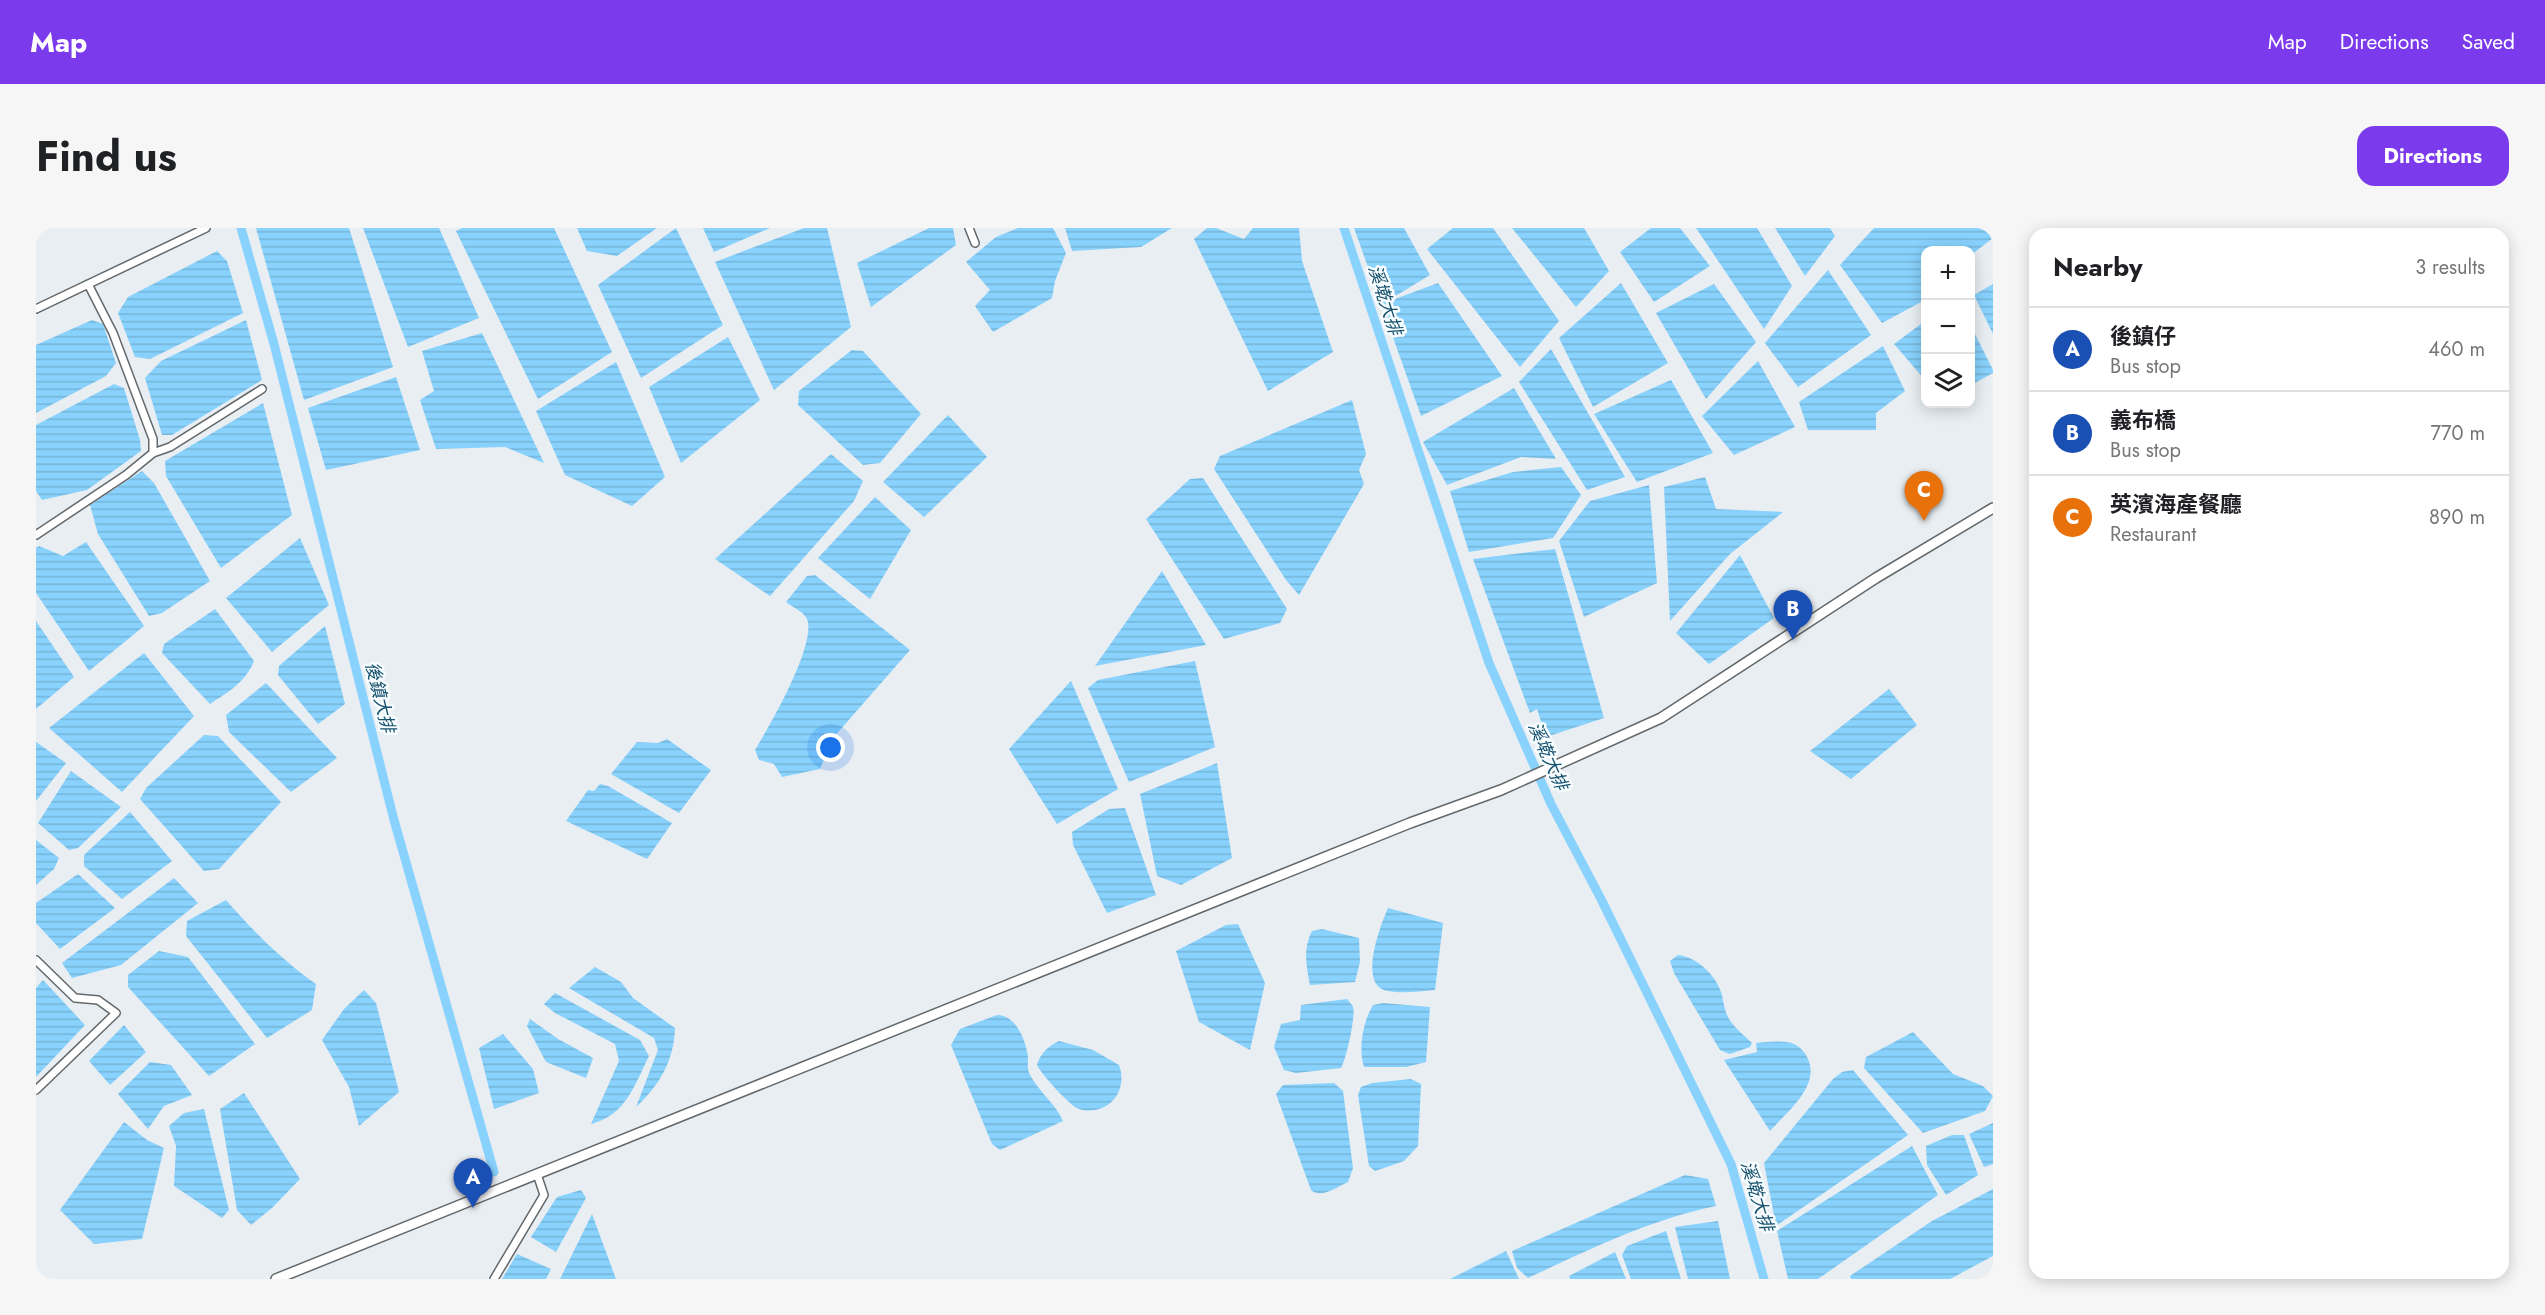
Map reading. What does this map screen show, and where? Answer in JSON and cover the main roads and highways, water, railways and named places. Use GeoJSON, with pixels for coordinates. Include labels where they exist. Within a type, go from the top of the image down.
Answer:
{"type":"FeatureCollection","features":[{"type":"Feature","properties":{"kind":"main road"},"geometry":{"type":"LineString","coordinates":[[276,1279],[1410,823],[1539,774],[1661,718],[1875,578],[1993,508]]}},
{"type":"Feature","properties":{"kind":"water"},"geometry":{"type":"Polygon","coordinates":[[[256,228],[349,228],[393,367],[304,400],[256,228]]]}},
{"type":"Feature","properties":{"kind":"water"},"geometry":{"type":"Polygon","coordinates":[[[363,228],[439,228],[479,318],[408,347],[363,228]]]}},
{"type":"Feature","properties":{"kind":"water"},"geometry":{"type":"Polygon","coordinates":[[[462,228],[554,228],[612,352],[538,399],[456,231],[462,228]]]}},
{"type":"Feature","properties":{"kind":"water"},"geometry":{"type":"Polygon","coordinates":[[[577,228],[657,228],[617,256],[587,251],[577,228]]]}},
{"type":"Feature","properties":{"kind":"water"},"geometry":{"type":"Polygon","coordinates":[[[676,228],[723,325],[641,378],[598,285],[676,228]]]}},
{"type":"Feature","properties":{"kind":"water"},"geometry":{"type":"Polygon","coordinates":[[[703,228],[770,228],[714,252],[703,228]]]}},
{"type":"Feature","properties":{"kind":"water"},"geometry":{"type":"Polygon","coordinates":[[[804,228],[827,228],[851,327],[774,390],[715,262],[804,228]]]}},
{"type":"Feature","properties":{"kind":"water"},"geometry":{"type":"Polygon","coordinates":[[[929,228],[953,228],[956,245],[871,307],[857,263],[929,228]]]}},
{"type":"Feature","properties":{"kind":"water"},"geometry":{"type":"Polygon","coordinates":[[[1018,228],[1053,228],[1066,253],[1055,281],[1052,298],[993,332],[975,306],[990,290],[966,262],[996,237],[1018,228]]]}},
{"type":"Feature","properties":{"kind":"water"},"geometry":{"type":"Polygon","coordinates":[[[1065,228],[1172,228],[1141,247],[1072,251],[1065,228]]]}},
{"type":"Feature","properties":{"kind":"water"},"geometry":{"type":"Polygon","coordinates":[[[1207,228],[1216,228],[1244,239],[1253,228],[1299,228],[1302,261],[1333,352],[1268,391],[1194,239],[1207,228]]]}},
{"type":"Feature","properties":{"kind":"water"},"geometry":{"type":"Polygon","coordinates":[[[1354,228],[1404,228],[1430,275],[1384,303],[1438,283],[1502,376],[1421,416],[1354,228]]]}},
{"type":"Feature","properties":{"kind":"water"},"geometry":{"type":"Polygon","coordinates":[[[1453,228],[1493,228],[1559,321],[1520,367],[1427,249],[1453,228]]]}},
{"type":"Feature","properties":{"kind":"water"},"geometry":{"type":"Polygon","coordinates":[[[1512,228],[1584,228],[1609,271],[1576,307],[1512,228]]]}},
{"type":"Feature","properties":{"kind":"water"},"geometry":{"type":"Polygon","coordinates":[[[1651,228],[1680,228],[1710,266],[1654,302],[1620,252],[1651,228]]]}},
{"type":"Feature","properties":{"kind":"water"},"geometry":{"type":"Polygon","coordinates":[[[1696,228],[1757,228],[1792,286],[1764,329],[1696,228]]]}},
{"type":"Feature","properties":{"kind":"water"},"geometry":{"type":"Polygon","coordinates":[[[1775,228],[1830,228],[1835,236],[1805,276],[1775,228]]]}},
{"type":"Feature","properties":{"kind":"water"},"geometry":{"type":"Polygon","coordinates":[[[1874,228],[1986,228],[1993,238],[1975,252],[1975,246],[1921,246],[1921,302],[1882,323],[1840,265],[1874,228]]]}},
{"type":"Feature","properties":{"kind":"water"},"geometry":{"type":"Polygon","coordinates":[[[217,251],[227,261],[243,313],[150,359],[135,357],[118,313],[128,297],[217,251]]]}},
{"type":"Feature","properties":{"kind":"water"},"geometry":{"type":"Polygon","coordinates":[[[1828,270],[1871,335],[1798,387],[1765,343],[1828,270]]]}},
{"type":"Feature","properties":{"kind":"water"},"geometry":{"type":"Polygon","coordinates":[[[1621,283],[1668,363],[1593,407],[1559,338],[1621,283]]]}},
{"type":"Feature","properties":{"kind":"water"},"geometry":{"type":"Polygon","coordinates":[[[1714,284],[1756,342],[1706,399],[1656,313],[1714,284]]]}},
{"type":"Feature","properties":{"kind":"water"},"geometry":{"type":"Polygon","coordinates":[[[1993,284],[1993,334],[1975,297],[1975,294],[1993,284]]]}},
{"type":"Feature","properties":{"kind":"water"},"geometry":{"type":"Polygon","coordinates":[[[92,320],[103,324],[116,363],[106,376],[36,413],[36,345],[92,320]]]}},
{"type":"Feature","properties":{"kind":"water"},"geometry":{"type":"Polygon","coordinates":[[[246,320],[262,380],[172,435],[162,435],[145,378],[161,361],[246,320]]]}},
{"type":"Feature","properties":{"kind":"water"},"geometry":{"type":"Polygon","coordinates":[[[1921,324],[1921,375],[1894,344],[1921,324]]]}},
{"type":"Feature","properties":{"kind":"water"},"geometry":{"type":"Polygon","coordinates":[[[482,333],[544,463],[505,447],[436,449],[420,400],[434,391],[422,351],[482,333]]]}},
{"type":"Feature","properties":{"kind":"water"},"geometry":{"type":"Polygon","coordinates":[[[1975,334],[1993,370],[1993,373],[1975,383],[1975,334]]]}},
{"type":"Feature","properties":{"kind":"water"},"geometry":{"type":"Polygon","coordinates":[[[728,337],[760,400],[681,463],[649,387],[728,337]]]}},
{"type":"Feature","properties":{"kind":"water"},"geometry":{"type":"Polygon","coordinates":[[[1883,346],[1905,391],[1876,413],[1876,430],[1808,430],[1799,402],[1883,346]]]}},
{"type":"Feature","properties":{"kind":"water"},"geometry":{"type":"Polygon","coordinates":[[[1551,349],[1625,477],[1587,490],[1519,382],[1551,349]]]}},
{"type":"Feature","properties":{"kind":"water"},"geometry":{"type":"Polygon","coordinates":[[[852,350],[863,351],[921,414],[880,463],[863,465],[798,405],[799,391],[852,350]]]}},
{"type":"Feature","properties":{"kind":"water"},"geometry":{"type":"Polygon","coordinates":[[[1758,361],[1795,427],[1734,455],[1702,416],[1758,361]]]}},
{"type":"Feature","properties":{"kind":"water"},"geometry":{"type":"Polygon","coordinates":[[[616,362],[665,477],[632,506],[565,475],[536,411],[616,362]]]}},
{"type":"Feature","properties":{"kind":"water"},"geometry":{"type":"Polygon","coordinates":[[[396,377],[420,450],[326,470],[308,408],[396,377]]]}},
{"type":"Feature","properties":{"kind":"water"},"geometry":{"type":"Polygon","coordinates":[[[1671,380],[1713,453],[1637,482],[1594,414],[1671,380]]]}},
{"type":"Feature","properties":{"kind":"water"},"geometry":{"type":"Polygon","coordinates":[[[114,384],[124,388],[140,440],[141,451],[87,490],[42,500],[36,491],[36,425],[114,384]]]}},
{"type":"Feature","properties":{"kind":"water"},"geometry":{"type":"Polygon","coordinates":[[[1514,388],[1556,459],[1521,457],[1447,485],[1423,442],[1514,388]]]}},
{"type":"Feature","properties":{"kind":"water"},"geometry":{"type":"Polygon","coordinates":[[[1352,400],[1366,454],[1359,470],[1364,484],[1299,595],[1286,580],[1214,469],[1220,456],[1352,400]]]}},
{"type":"Feature","properties":{"kind":"water"},"geometry":{"type":"Polygon","coordinates":[[[263,403],[292,515],[221,568],[166,476],[165,461],[263,403]]]}},
{"type":"Feature","properties":{"kind":"water"},"geometry":{"type":"Polygon","coordinates":[[[948,415],[987,457],[924,517],[883,482],[948,415]]]}},
{"type":"Feature","properties":{"kind":"water"},"geometry":{"type":"Polygon","coordinates":[[[831,454],[863,481],[854,501],[770,596],[715,559],[831,454]]]}},
{"type":"Feature","properties":{"kind":"water"},"geometry":{"type":"Polygon","coordinates":[[[1561,467],[1581,495],[1553,538],[1469,552],[1450,491],[1513,472],[1561,467]]]}},
{"type":"Feature","properties":{"kind":"water"},"geometry":{"type":"Polygon","coordinates":[[[142,471],[154,483],[210,581],[162,613],[149,616],[98,534],[90,505],[142,471]]]}},
{"type":"Feature","properties":{"kind":"water"},"geometry":{"type":"Polygon","coordinates":[[[1705,477],[1716,509],[1783,512],[1730,554],[1670,621],[1664,487],[1705,477]]]}},
{"type":"Feature","properties":{"kind":"water"},"geometry":{"type":"Polygon","coordinates":[[[1203,478],[1287,609],[1280,623],[1224,639],[1146,519],[1190,479],[1203,478]]]}},
{"type":"Feature","properties":{"kind":"water"},"geometry":{"type":"Polygon","coordinates":[[[1649,485],[1657,583],[1584,617],[1559,541],[1590,501],[1649,485]]]}},
{"type":"Feature","properties":{"kind":"water"},"geometry":{"type":"Polygon","coordinates":[[[875,497],[911,530],[870,599],[818,558],[875,497]]]}},
{"type":"Feature","properties":{"kind":"water"},"geometry":{"type":"Polygon","coordinates":[[[300,538],[329,605],[272,652],[226,598],[300,538]]]}},
{"type":"Feature","properties":{"kind":"water"},"geometry":{"type":"Polygon","coordinates":[[[86,542],[144,626],[89,671],[36,593],[36,548],[39,546],[63,556],[86,542]]]}},
{"type":"Feature","properties":{"kind":"water"},"geometry":{"type":"Polygon","coordinates":[[[1555,549],[1604,718],[1546,737],[1537,709],[1530,713],[1473,559],[1555,549]]]}},
{"type":"Feature","properties":{"kind":"water"},"geometry":{"type":"Polygon","coordinates":[[[1740,555],[1774,618],[1709,664],[1676,633],[1740,555]]]}},
{"type":"Feature","properties":{"kind":"water"},"geometry":{"type":"Polygon","coordinates":[[[1162,571],[1206,645],[1095,666],[1162,571]]]}},
{"type":"Feature","properties":{"kind":"water"},"geometry":{"type":"Polygon","coordinates":[[[815,575],[910,650],[833,738],[820,769],[782,777],[774,764],[759,760],[755,750],[790,685],[805,647],[808,631],[807,619],[786,602],[807,576],[815,575]]]}},
{"type":"Feature","properties":{"kind":"water"},"geometry":{"type":"Polygon","coordinates":[[[215,609],[254,661],[241,681],[210,704],[162,653],[164,644],[215,609]]]}},
{"type":"Feature","properties":{"kind":"water"},"geometry":{"type":"Polygon","coordinates":[[[36,621],[74,677],[36,709],[36,621]]]}},
{"type":"Feature","properties":{"kind":"water"},"geometry":{"type":"Polygon","coordinates":[[[325,626],[345,704],[318,724],[278,675],[279,666],[325,626]]]}},
{"type":"Feature","properties":{"kind":"water"},"geometry":{"type":"Polygon","coordinates":[[[144,653],[194,716],[122,792],[49,728],[144,653]]]}},
{"type":"Feature","properties":{"kind":"water"},"geometry":{"type":"Polygon","coordinates":[[[1195,661],[1215,747],[1129,782],[1088,688],[1098,680],[1195,661]]]}},
{"type":"Feature","properties":{"kind":"water"},"geometry":{"type":"Polygon","coordinates":[[[1071,681],[1118,789],[1057,824],[1009,749],[1071,681]]]}},
{"type":"Feature","properties":{"kind":"water"},"geometry":{"type":"Polygon","coordinates":[[[266,683],[337,758],[291,792],[229,732],[226,715],[266,683]]]}},
{"type":"Feature","properties":{"kind":"water"},"geometry":{"type":"Polygon","coordinates":[[[1889,689],[1917,725],[1851,779],[1810,751],[1889,689]]]}},
{"type":"Feature","properties":{"kind":"water"},"geometry":{"type":"Polygon","coordinates":[[[204,735],[218,736],[281,802],[219,869],[204,871],[140,799],[146,788],[204,735]]]}},
{"type":"Feature","properties":{"kind":"water"},"geometry":{"type":"Polygon","coordinates":[[[667,739],[711,770],[679,813],[611,774],[637,742],[658,743],[667,739]]]}},
{"type":"Feature","properties":{"kind":"water"},"geometry":{"type":"Polygon","coordinates":[[[36,742],[66,763],[36,801],[36,742]]]}},
{"type":"Feature","properties":{"kind":"water"},"geometry":{"type":"Polygon","coordinates":[[[1217,763],[1232,858],[1181,885],[1157,876],[1140,794],[1217,763]]]}},
{"type":"Feature","properties":{"kind":"water"},"geometry":{"type":"Polygon","coordinates":[[[71,771],[121,807],[78,848],[69,850],[38,823],[71,771]]]}},
{"type":"Feature","properties":{"kind":"water"},"geometry":{"type":"Polygon","coordinates":[[[600,784],[608,786],[672,823],[647,859],[566,821],[588,790],[594,791],[600,784]]]}},
{"type":"Feature","properties":{"kind":"water"},"geometry":{"type":"Polygon","coordinates":[[[1125,808],[1156,895],[1107,913],[1073,845],[1072,832],[1109,809],[1125,808]]]}},
{"type":"Feature","properties":{"kind":"water"},"geometry":{"type":"Polygon","coordinates":[[[130,812],[172,861],[122,899],[84,866],[84,855],[130,812]]]}},
{"type":"Feature","properties":{"kind":"water"},"geometry":{"type":"Polygon","coordinates":[[[36,840],[59,858],[54,869],[36,885],[36,840]]]}},
{"type":"Feature","properties":{"kind":"water"},"geometry":{"type":"Polygon","coordinates":[[[78,874],[115,908],[60,949],[36,923],[36,903],[78,874]]]}},
{"type":"Feature","properties":{"kind":"water"},"geometry":{"type":"Polygon","coordinates":[[[174,878],[198,903],[121,965],[72,978],[62,963],[174,878]]]}},
{"type":"Feature","properties":{"kind":"water"},"geometry":{"type":"Polygon","coordinates":[[[226,900],[269,945],[316,984],[312,1010],[267,1038],[186,936],[187,921],[226,900]]]}},
{"type":"Feature","properties":{"kind":"water"},"geometry":{"type":"Polygon","coordinates":[[[1388,908],[1443,923],[1435,990],[1388,991],[1379,987],[1374,979],[1373,955],[1388,908]]]}},
{"type":"Feature","properties":{"kind":"water"},"geometry":{"type":"Polygon","coordinates":[[[1238,924],[1265,983],[1250,1050],[1199,1022],[1176,951],[1226,925],[1238,924]]]}},
{"type":"Feature","properties":{"kind":"water"},"geometry":{"type":"Polygon","coordinates":[[[1322,929],[1359,938],[1360,962],[1355,982],[1310,985],[1307,944],[1312,931],[1322,929]]]}},
{"type":"Feature","properties":{"kind":"water"},"geometry":{"type":"Polygon","coordinates":[[[159,951],[188,957],[255,1044],[209,1076],[128,987],[128,975],[159,951]]]}},
{"type":"Feature","properties":{"kind":"water"},"geometry":{"type":"Polygon","coordinates":[[[1678,955],[1692,959],[1716,981],[1729,1019],[1752,1043],[1750,1047],[1730,1054],[1720,1050],[1674,973],[1670,961],[1678,955]]]}},
{"type":"Feature","properties":{"kind":"water"},"geometry":{"type":"Polygon","coordinates":[[[595,967],[621,982],[633,998],[675,1028],[672,1051],[664,1072],[652,1090],[636,1107],[658,1050],[654,1038],[569,988],[595,967]]]}},
{"type":"Feature","properties":{"kind":"water"},"geometry":{"type":"Polygon","coordinates":[[[43,980],[85,1025],[36,1077],[36,988],[43,980]]]}},
{"type":"Feature","properties":{"kind":"water"},"geometry":{"type":"Polygon","coordinates":[[[364,990],[376,1003],[399,1092],[359,1126],[349,1087],[322,1040],[344,1009],[364,990]]]}},
{"type":"Feature","properties":{"kind":"water"},"geometry":{"type":"Polygon","coordinates":[[[555,993],[640,1040],[649,1056],[628,1098],[613,1114],[591,1124],[619,1061],[615,1044],[555,1013],[544,1004],[555,993]]]}},
{"type":"Feature","properties":{"kind":"water"},"geometry":{"type":"Polygon","coordinates":[[[1347,999],[1354,1012],[1348,1048],[1341,1068],[1296,1073],[1284,1070],[1274,1047],[1281,1024],[1300,1020],[1301,1005],[1347,999]]]}},
{"type":"Feature","properties":{"kind":"water"},"geometry":{"type":"Polygon","coordinates":[[[1383,1003],[1430,1007],[1426,1062],[1406,1067],[1364,1067],[1361,1052],[1364,1027],[1373,1005],[1383,1003]]]}},
{"type":"Feature","properties":{"kind":"water"},"geometry":{"type":"Polygon","coordinates":[[[997,1015],[1009,1019],[1018,1029],[1027,1049],[1030,1075],[1063,1121],[1000,1150],[992,1144],[951,1045],[960,1029],[997,1015]]]}},
{"type":"Feature","properties":{"kind":"water"},"geometry":{"type":"Polygon","coordinates":[[[530,1019],[558,1039],[593,1058],[586,1078],[546,1062],[527,1026],[530,1019]]]}},
{"type":"Feature","properties":{"kind":"water"},"geometry":{"type":"Polygon","coordinates":[[[124,1025],[146,1052],[110,1085],[89,1061],[124,1025]]]}},
{"type":"Feature","properties":{"kind":"water"},"geometry":{"type":"Polygon","coordinates":[[[1913,1032],[1953,1074],[1983,1086],[1993,1096],[1985,1111],[1923,1133],[1864,1068],[1866,1057],[1913,1032]]]}},
{"type":"Feature","properties":{"kind":"water"},"geometry":{"type":"Polygon","coordinates":[[[503,1034],[533,1069],[539,1093],[494,1109],[479,1048],[503,1034]]]}},
{"type":"Feature","properties":{"kind":"water"},"geometry":{"type":"Polygon","coordinates":[[[1059,1041],[1093,1050],[1119,1065],[1121,1084],[1118,1093],[1107,1106],[1089,1111],[1075,1107],[1056,1090],[1037,1065],[1042,1054],[1059,1041]]]}},
{"type":"Feature","properties":{"kind":"water"},"geometry":{"type":"Polygon","coordinates":[[[1756,1043],[1794,1044],[1805,1053],[1810,1067],[1810,1078],[1801,1097],[1770,1131],[1724,1060],[1757,1052],[1756,1043]]]}},
{"type":"Feature","properties":{"kind":"water"},"geometry":{"type":"Polygon","coordinates":[[[150,1062],[171,1065],[192,1095],[164,1106],[148,1129],[118,1094],[150,1062]]]}},
{"type":"Feature","properties":{"kind":"water"},"geometry":{"type":"Polygon","coordinates":[[[1853,1070],[1908,1135],[1776,1226],[1764,1163],[1833,1079],[1842,1072],[1853,1070]]]}},
{"type":"Feature","properties":{"kind":"water"},"geometry":{"type":"Polygon","coordinates":[[[1411,1079],[1421,1084],[1418,1146],[1404,1161],[1375,1171],[1369,1166],[1358,1095],[1361,1087],[1372,1083],[1411,1079]]]}},
{"type":"Feature","properties":{"kind":"water"},"geometry":{"type":"Polygon","coordinates":[[[1334,1083],[1343,1091],[1353,1168],[1348,1182],[1319,1193],[1311,1190],[1276,1094],[1283,1085],[1334,1083]]]}},
{"type":"Feature","properties":{"kind":"water"},"geometry":{"type":"Polygon","coordinates":[[[244,1093],[300,1179],[272,1208],[251,1225],[237,1210],[220,1109],[244,1093]]]}},
{"type":"Feature","properties":{"kind":"water"},"geometry":{"type":"Polygon","coordinates":[[[204,1109],[229,1210],[222,1218],[174,1186],[176,1146],[169,1126],[184,1113],[204,1109]]]}},
{"type":"Feature","properties":{"kind":"water"},"geometry":{"type":"Polygon","coordinates":[[[124,1122],[147,1140],[164,1148],[142,1239],[94,1244],[60,1210],[124,1122]]]}},
{"type":"Feature","properties":{"kind":"water"},"geometry":{"type":"Polygon","coordinates":[[[1993,1123],[1993,1164],[1984,1167],[1969,1134],[1993,1123]]]}},
{"type":"Feature","properties":{"kind":"water"},"geometry":{"type":"Polygon","coordinates":[[[1952,1135],[1964,1135],[1978,1175],[1946,1195],[1927,1165],[1926,1146],[1952,1135]]]}},
{"type":"Feature","properties":{"kind":"water"},"geometry":{"type":"Polygon","coordinates":[[[1912,1146],[1938,1195],[1818,1279],[1788,1279],[1777,1231],[1912,1146]]]}},
{"type":"Feature","properties":{"kind":"water"},"geometry":{"type":"Polygon","coordinates":[[[1685,1175],[1708,1179],[1716,1206],[1643,1227],[1528,1278],[1517,1268],[1512,1251],[1685,1175]]]}},
{"type":"Feature","properties":{"kind":"water"},"geometry":{"type":"Polygon","coordinates":[[[1993,1189],[1993,1256],[1950,1279],[1851,1279],[1850,1276],[1932,1221],[1993,1189]]]}},
{"type":"Feature","properties":{"kind":"water"},"geometry":{"type":"Polygon","coordinates":[[[581,1190],[586,1198],[556,1252],[531,1237],[557,1197],[581,1190]]]}},
{"type":"Feature","properties":{"kind":"water"},"geometry":{"type":"Polygon","coordinates":[[[592,1214],[616,1279],[560,1279],[592,1214]]]}},
{"type":"Feature","properties":{"kind":"water"},"geometry":{"type":"Polygon","coordinates":[[[1718,1221],[1730,1279],[1688,1279],[1675,1227],[1718,1221]]]}},
{"type":"Feature","properties":{"kind":"water"},"geometry":{"type":"Polygon","coordinates":[[[1666,1231],[1681,1279],[1631,1279],[1622,1255],[1627,1246],[1666,1231]]]}},
{"type":"Feature","properties":{"kind":"water"},"geometry":{"type":"Polygon","coordinates":[[[1506,1251],[1519,1279],[1450,1279],[1506,1251]]]}},
{"type":"Feature","properties":{"kind":"water"},"geometry":{"type":"Polygon","coordinates":[[[1615,1252],[1626,1279],[1570,1279],[1569,1276],[1615,1252]]]}},
{"type":"Feature","properties":{"kind":"water"},"geometry":{"type":"Polygon","coordinates":[[[517,1254],[551,1269],[546,1279],[502,1279],[517,1254]]]}},
{"type":"Feature","properties":{"kind":"waterway","name":"後鎮大排"},"geometry":{"type":"LineString","coordinates":[[241,228],[274,344],[394,820],[494,1172]]}},
{"type":"Feature","properties":{"kind":"waterway","name":"溪墘大排"},"geometry":{"type":"LineString","coordinates":[[1344,228],[1489,663],[1551,804],[1601,899],[1731,1164],[1764,1279]]}},
{"type":"Feature","properties":{"kind":"place","name":"英濱海產餐廳"},"geometry":{"type":"Point","coordinates":[1924,521]}},
{"type":"Feature","properties":{"kind":"place","name":"義布橋"},"geometry":{"type":"Point","coordinates":[1793,640]}},
{"type":"Feature","properties":{"kind":"place","name":"後鎮仔"},"geometry":{"type":"Point","coordinates":[473,1208]}}]}
